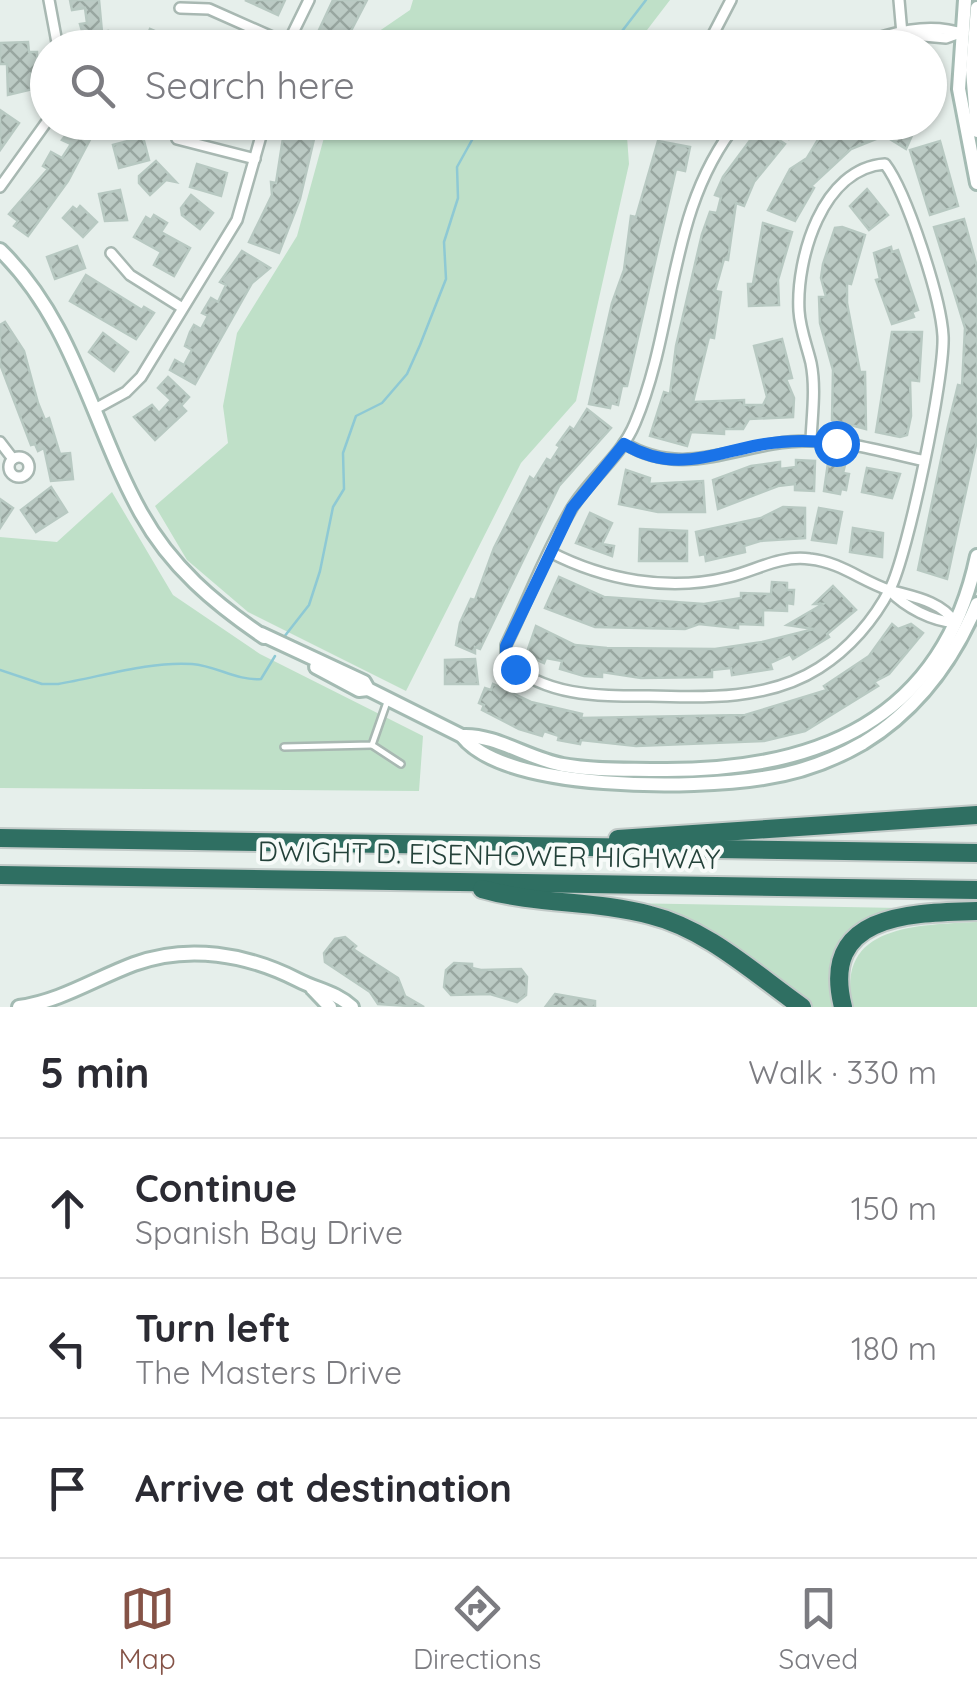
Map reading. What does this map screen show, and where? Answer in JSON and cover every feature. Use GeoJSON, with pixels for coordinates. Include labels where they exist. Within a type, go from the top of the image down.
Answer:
{"type":"FeatureCollection","features":[{"type":"Feature","properties":{"kind":"highway"},"geometry":{"type":"LineString","coordinates":[[564,848],[647,835],[977,815]]}},
{"type":"Feature","properties":{"kind":"highway","name":"DWIGHT D. EISENHOWER HIGHWAY"},"geometry":{"type":"LineString","coordinates":[[0,838],[977,853]]}},
{"type":"Feature","properties":{"kind":"highway","name":"DWIGHT D. EISENHOWER HIGHWAY"},"geometry":{"type":"LineString","coordinates":[[0,875],[977,890]]}},
{"type":"Feature","properties":{"kind":"highway"},"geometry":{"type":"LineString","coordinates":[[462,883],[512,898],[608,908],[670,921],[706,940],[802,1007]]}},
{"type":"Feature","properties":{"kind":"highway"},"geometry":{"type":"LineString","coordinates":[[843,1007],[840,971],[846,950],[874,923],[908,914],[977,911]]}},
{"type":"Feature","properties":{"kind":"street"},"geometry":{"type":"LineString","coordinates":[[49,0],[55,30]]}},
{"type":"Feature","properties":{"kind":"street"},"geometry":{"type":"LineString","coordinates":[[295,30],[309,0]]}},
{"type":"Feature","properties":{"kind":"street"},"geometry":{"type":"LineString","coordinates":[[716,30],[732,0]]}},
{"type":"Feature","properties":{"kind":"street"},"geometry":{"type":"LineString","coordinates":[[899,0],[902,30]]}},
{"type":"Feature","properties":{"kind":"street"},"geometry":{"type":"LineString","coordinates":[[965,0],[977,131]]}},
{"type":"Feature","properties":{"kind":"street"},"geometry":{"type":"LineString","coordinates":[[180,8],[209,9],[253,30]]}},
{"type":"Feature","properties":{"kind":"street"},"geometry":{"type":"LineString","coordinates":[[977,8],[960,107],[977,183]]}},
{"type":"Feature","properties":{"kind":"street"},"geometry":{"type":"LineString","coordinates":[[908,30],[915,26],[948,26],[970,34]]}},
{"type":"Feature","properties":{"kind":"street"},"geometry":{"type":"LineString","coordinates":[[0,187],[34,140]]}},
{"type":"Feature","properties":{"kind":"street"},"geometry":{"type":"LineString","coordinates":[[181,140],[255,159]]}},
{"type":"Feature","properties":{"kind":"street"},"geometry":{"type":"LineString","coordinates":[[95,408],[126,392],[141,376],[236,220],[260,140]]}},
{"type":"Feature","properties":{"kind":"street"},"geometry":{"type":"LineString","coordinates":[[724,140],[690,208],[643,400],[624,444],[572,508],[506,646],[506,660],[533,678],[586,696],[732,696],[780,686],[819,668],[869,622],[889,590],[922,460],[942,355],[942,326],[898,186],[885,164],[855,174],[834,194],[820,216],[803,264],[799,312],[812,365],[811,440]]}},
{"type":"Feature","properties":{"kind":"street"},"geometry":{"type":"LineString","coordinates":[[0,250],[57,324],[131,494],[155,536],[208,597],[261,634],[348,684],[368,689],[462,736],[471,748],[506,762],[574,780],[734,782],[788,774],[833,758],[885,728],[942,669],[961,625],[977,556]]}},
{"type":"Feature","properties":{"kind":"street"},"geometry":{"type":"LineString","coordinates":[[111,253],[130,276],[181,306]]}},
{"type":"Feature","properties":{"kind":"street"},"geometry":{"type":"LineString","coordinates":[[624,444],[640,453],[679,462],[754,446],[811,440],[922,460]]}},
{"type":"Feature","properties":{"kind":"street"},"geometry":{"type":"LineString","coordinates":[[0,442],[13,458]]}},
{"type":"Feature","properties":{"kind":"street"},"geometry":{"type":"LineString","coordinates":[[550,552],[597,574],[638,580],[712,580],[768,562],[809,558],[845,568],[889,590],[906,592],[947,611],[961,625]]}},
{"type":"Feature","properties":{"kind":"street"},"geometry":{"type":"LineString","coordinates":[[961,625],[977,604]]}},
{"type":"Feature","properties":{"kind":"street"},"geometry":{"type":"LineString","coordinates":[[19,1007],[52,1000],[132,964],[182,952],[239,958],[337,994],[352,1007]]}},
{"type":"Feature","properties":{"kind":"street"},"geometry":{"type":"LineString","coordinates":[[310,986],[330,1007]]}},
{"type":"Feature","properties":{"kind":"lane"},"geometry":{"type":"LineString","coordinates":[[372,744],[388,699]]}},
{"type":"Feature","properties":{"kind":"lane"},"geometry":{"type":"LineString","coordinates":[[284,746],[372,744],[401,764]]}},
{"type":"Feature","properties":{"kind":"green space"},"geometry":{"type":"Polygon","coordinates":[[[413,0],[670,0],[647,30],[381,30],[410,10],[413,0]]]}},
{"type":"Feature","properties":{"kind":"green space"},"geometry":{"type":"Polygon","coordinates":[[[323,140],[627,140],[629,164],[576,401],[521,463],[406,691],[248,612],[187,560],[155,506],[228,443],[223,406],[237,333],[297,236],[323,140]]]}},
{"type":"Feature","properties":{"kind":"green space"},"geometry":{"type":"Polygon","coordinates":[[[112,492],[173,595],[260,654],[423,736],[419,791],[0,788],[0,537],[57,542],[112,492]]]}},
{"type":"Feature","properties":{"kind":"green space"},"geometry":{"type":"Polygon","coordinates":[[[623,903],[900,908],[855,931],[836,1007],[813,1007],[704,932],[623,903]]]}},
{"type":"Feature","properties":{"kind":"green space"},"geometry":{"type":"Polygon","coordinates":[[[977,922],[977,1007],[853,1007],[850,980],[856,959],[869,944],[907,928],[977,922]]]}},
{"type":"Feature","properties":{"kind":"building"},"geometry":{"type":"Polygon","coordinates":[[[70,0],[99,0],[102,30],[82,30],[80,24],[87,23],[85,8],[72,10],[70,0]]]}},
{"type":"Feature","properties":{"kind":"building"},"geometry":{"type":"Polygon","coordinates":[[[245,0],[285,0],[278,15],[245,0]]]}},
{"type":"Feature","properties":{"kind":"building"},"geometry":{"type":"Polygon","coordinates":[[[333,0],[367,0],[351,30],[319,30],[333,0]]]}},
{"type":"Feature","properties":{"kind":"building"},"geometry":{"type":"Polygon","coordinates":[[[28,42],[30,90],[8,95],[7,64],[0,64],[0,43],[28,42]]]}},
{"type":"Feature","properties":{"kind":"building"},"geometry":{"type":"Polygon","coordinates":[[[0,110],[19,123],[0,150],[0,110]]]}},
{"type":"Feature","properties":{"kind":"building"},"geometry":{"type":"Polygon","coordinates":[[[62,140],[90,140],[68,181],[28,236],[14,226],[18,221],[9,214],[48,169],[43,166],[51,152],[62,158],[71,144],[62,140]]]}},
{"type":"Feature","properties":{"kind":"building"},"geometry":{"type":"Polygon","coordinates":[[[144,140],[149,160],[119,168],[113,145],[144,140]]]}},
{"type":"Feature","properties":{"kind":"building"},"geometry":{"type":"Polygon","coordinates":[[[283,140],[314,140],[300,199],[279,253],[249,242],[272,195],[271,182],[276,183],[283,140]]]}},
{"type":"Feature","properties":{"kind":"building"},"geometry":{"type":"Polygon","coordinates":[[[750,140],[779,140],[785,144],[754,182],[744,206],[736,203],[728,260],[724,259],[715,291],[721,292],[714,338],[709,337],[693,402],[744,400],[744,405],[763,405],[767,397],[754,346],[782,339],[792,378],[786,379],[794,398],[793,417],[749,419],[743,429],[724,429],[724,434],[691,432],[687,446],[650,436],[664,392],[670,394],[676,346],[702,234],[710,212],[717,213],[721,197],[715,195],[723,177],[750,140]]]}},
{"type":"Feature","properties":{"kind":"building"},"geometry":{"type":"Polygon","coordinates":[[[818,140],[874,140],[851,149],[811,186],[814,188],[795,221],[768,210],[790,169],[807,158],[818,140]]]}},
{"type":"Feature","properties":{"kind":"building"},"geometry":{"type":"Polygon","coordinates":[[[891,140],[910,140],[906,149],[891,140]]]}},
{"type":"Feature","properties":{"kind":"building"},"geometry":{"type":"Polygon","coordinates":[[[658,141],[690,147],[685,171],[676,169],[627,386],[622,386],[618,405],[611,403],[610,408],[589,404],[612,303],[624,270],[631,216],[636,217],[658,141]]]}},
{"type":"Feature","properties":{"kind":"building"},"geometry":{"type":"Polygon","coordinates":[[[940,141],[958,206],[930,215],[910,150],[940,141]]]}},
{"type":"Feature","properties":{"kind":"building"},"geometry":{"type":"Polygon","coordinates":[[[156,161],[176,182],[166,180],[150,195],[139,183],[139,176],[156,161]]]}},
{"type":"Feature","properties":{"kind":"building"},"geometry":{"type":"Polygon","coordinates":[[[197,164],[227,173],[221,196],[190,187],[197,164]]]}},
{"type":"Feature","properties":{"kind":"building"},"geometry":{"type":"Polygon","coordinates":[[[867,189],[888,215],[869,230],[850,206],[867,189]]]}},
{"type":"Feature","properties":{"kind":"building"},"geometry":{"type":"Polygon","coordinates":[[[120,190],[127,220],[105,221],[99,194],[120,190]]]}},
{"type":"Feature","properties":{"kind":"building"},"geometry":{"type":"Polygon","coordinates":[[[191,195],[213,213],[200,229],[182,215],[181,208],[191,195]]]}},
{"type":"Feature","properties":{"kind":"building"},"geometry":{"type":"Polygon","coordinates":[[[80,206],[97,222],[83,237],[63,218],[73,207],[77,210],[80,206]]]}},
{"type":"Feature","properties":{"kind":"building"},"geometry":{"type":"Polygon","coordinates":[[[154,215],[167,223],[161,232],[190,248],[174,276],[154,265],[161,252],[134,237],[146,217],[151,220],[154,215]]]}},
{"type":"Feature","properties":{"kind":"building"},"geometry":{"type":"Polygon","coordinates":[[[964,219],[977,267],[977,440],[947,579],[918,570],[948,426],[958,385],[962,386],[965,328],[934,227],[964,219]]]}},
{"type":"Feature","properties":{"kind":"building"},"geometry":{"type":"Polygon","coordinates":[[[763,223],[792,232],[778,280],[779,305],[749,306],[748,284],[753,284],[763,223]]]}},
{"type":"Feature","properties":{"kind":"building"},"geometry":{"type":"Polygon","coordinates":[[[835,228],[865,235],[851,284],[847,283],[847,303],[860,372],[865,372],[866,429],[832,420],[833,370],[820,323],[819,297],[826,297],[821,278],[823,264],[835,228]]]}},
{"type":"Feature","properties":{"kind":"building"},"geometry":{"type":"Polygon","coordinates":[[[77,246],[85,268],[55,279],[47,257],[77,246]]]}},
{"type":"Feature","properties":{"kind":"building"},"geometry":{"type":"Polygon","coordinates":[[[891,247],[892,252],[898,250],[918,310],[912,312],[914,317],[892,324],[876,280],[880,279],[874,253],[891,247]]]}},
{"type":"Feature","properties":{"kind":"building"},"geometry":{"type":"Polygon","coordinates":[[[242,251],[270,268],[252,283],[195,384],[170,370],[175,360],[184,365],[192,350],[185,346],[190,332],[194,325],[201,329],[208,316],[202,313],[211,298],[218,302],[226,285],[220,282],[242,251]]]}},
{"type":"Feature","properties":{"kind":"building"},"geometry":{"type":"Polygon","coordinates":[[[86,275],[142,310],[144,307],[154,313],[136,339],[70,301],[86,275]]]}},
{"type":"Feature","properties":{"kind":"building"},"geometry":{"type":"Polygon","coordinates":[[[5,322],[24,351],[38,403],[45,420],[49,418],[60,454],[70,453],[73,479],[51,481],[44,448],[38,451],[35,444],[31,445],[0,364],[0,325],[5,322]]]}},
{"type":"Feature","properties":{"kind":"building"},"geometry":{"type":"Polygon","coordinates":[[[892,332],[922,332],[919,381],[910,380],[911,416],[907,435],[900,437],[876,432],[892,332]]]}},
{"type":"Feature","properties":{"kind":"building"},"geometry":{"type":"Polygon","coordinates":[[[103,333],[128,352],[114,371],[89,352],[103,333]]]}},
{"type":"Feature","properties":{"kind":"building"},"geometry":{"type":"Polygon","coordinates":[[[168,377],[189,397],[181,406],[186,411],[155,440],[134,417],[152,405],[159,413],[171,400],[158,388],[168,377]]]}},
{"type":"Feature","properties":{"kind":"building"},"geometry":{"type":"Polygon","coordinates":[[[587,409],[611,428],[559,486],[480,649],[475,647],[475,653],[456,645],[460,623],[471,599],[475,600],[494,548],[530,477],[534,480],[547,459],[551,461],[560,447],[557,445],[570,427],[574,430],[587,409]]]}},
{"type":"Feature","properties":{"kind":"building"},"geometry":{"type":"Polygon","coordinates":[[[796,460],[815,461],[814,491],[795,490],[795,484],[778,486],[718,509],[713,480],[751,466],[780,462],[780,469],[796,467],[796,460]]]}},
{"type":"Feature","properties":{"kind":"building"},"geometry":{"type":"Polygon","coordinates":[[[828,463],[845,465],[843,473],[849,474],[846,490],[841,489],[840,494],[824,491],[828,463]]]}},
{"type":"Feature","properties":{"kind":"building"},"geometry":{"type":"Polygon","coordinates":[[[867,468],[900,474],[892,498],[862,492],[867,468]]]}},
{"type":"Feature","properties":{"kind":"building"},"geometry":{"type":"Polygon","coordinates":[[[626,470],[650,478],[649,484],[703,481],[705,512],[658,512],[619,504],[626,470]]]}},
{"type":"Feature","properties":{"kind":"building"},"geometry":{"type":"Polygon","coordinates":[[[51,487],[67,512],[36,532],[21,510],[51,487]]]}},
{"type":"Feature","properties":{"kind":"building"},"geometry":{"type":"Polygon","coordinates":[[[0,499],[13,508],[0,528],[0,499]]]}},
{"type":"Feature","properties":{"kind":"building"},"geometry":{"type":"Polygon","coordinates":[[[783,507],[805,508],[805,538],[760,541],[744,546],[745,552],[706,561],[705,554],[700,555],[696,532],[761,518],[783,507]]]}},
{"type":"Feature","properties":{"kind":"building"},"geometry":{"type":"Polygon","coordinates":[[[819,508],[842,512],[836,543],[812,540],[819,508]]]}},
{"type":"Feature","properties":{"kind":"building"},"geometry":{"type":"Polygon","coordinates":[[[590,513],[612,523],[602,544],[614,546],[612,556],[576,543],[590,513]]]}},
{"type":"Feature","properties":{"kind":"building"},"geometry":{"type":"Polygon","coordinates":[[[853,528],[883,533],[882,557],[850,552],[853,528]]]}},
{"type":"Feature","properties":{"kind":"building"},"geometry":{"type":"Polygon","coordinates":[[[640,529],[687,531],[687,561],[639,561],[640,529]]]}},
{"type":"Feature","properties":{"kind":"building"},"geometry":{"type":"Polygon","coordinates":[[[559,577],[604,597],[704,604],[741,598],[741,593],[771,594],[772,582],[787,583],[787,590],[794,590],[793,604],[787,603],[787,611],[763,610],[763,625],[738,624],[738,628],[699,624],[685,629],[595,627],[545,608],[559,577]]]}},
{"type":"Feature","properties":{"kind":"building"},"geometry":{"type":"Polygon","coordinates":[[[833,586],[856,610],[827,634],[829,637],[793,659],[790,654],[770,663],[772,669],[732,675],[731,668],[712,670],[712,677],[641,678],[602,672],[602,677],[584,676],[560,669],[562,661],[546,658],[544,663],[526,655],[536,626],[575,645],[607,648],[715,649],[762,642],[814,629],[787,625],[823,604],[814,604],[833,586]]]}},
{"type":"Feature","properties":{"kind":"building"},"geometry":{"type":"Polygon","coordinates":[[[892,624],[898,629],[911,624],[923,633],[889,674],[874,682],[878,686],[805,731],[764,741],[636,746],[581,740],[580,744],[558,740],[559,736],[544,731],[542,736],[519,729],[482,710],[484,705],[479,703],[485,688],[491,690],[493,684],[531,702],[582,714],[581,718],[745,715],[827,690],[824,686],[869,656],[892,624]]]}},
{"type":"Feature","properties":{"kind":"building"},"geometry":{"type":"Polygon","coordinates":[[[475,659],[478,684],[445,684],[445,660],[475,659]]]}},
{"type":"Feature","properties":{"kind":"building"},"geometry":{"type":"Polygon","coordinates":[[[345,937],[356,946],[353,949],[398,978],[405,996],[424,1007],[378,1004],[370,992],[325,962],[324,953],[335,939],[345,937]]]}},
{"type":"Feature","properties":{"kind":"building"},"geometry":{"type":"Polygon","coordinates":[[[454,963],[472,964],[472,968],[481,970],[521,969],[527,977],[526,995],[517,1002],[490,994],[451,995],[444,987],[446,970],[454,963]]]}},
{"type":"Feature","properties":{"kind":"building"},"geometry":{"type":"Polygon","coordinates":[[[555,994],[595,1001],[595,1007],[546,1006],[555,994]]]}},
{"type":"Feature","properties":{"kind":"waterway"},"geometry":{"type":"LineString","coordinates":[[623,30],[646,0]]}},
{"type":"Feature","properties":{"kind":"waterway"},"geometry":{"type":"LineString","coordinates":[[284,637],[309,605],[333,507],[344,489],[343,453],[356,416],[382,403],[407,374],[446,279],[444,242],[458,198],[457,167],[472,140]]}},
{"type":"Feature","properties":{"kind":"waterway"},"geometry":{"type":"LineString","coordinates":[[0,670],[42,684],[58,684],[142,667],[192,664],[261,679],[275,656]]}},
{"type":"Feature","properties":{"kind":"route"},"geometry":{"type":"LineString","coordinates":[[515,669],[506,660],[506,646],[560,532],[587,486],[624,444],[658,459],[679,462],[700,461],[778,442],[836,443]]}}]}
